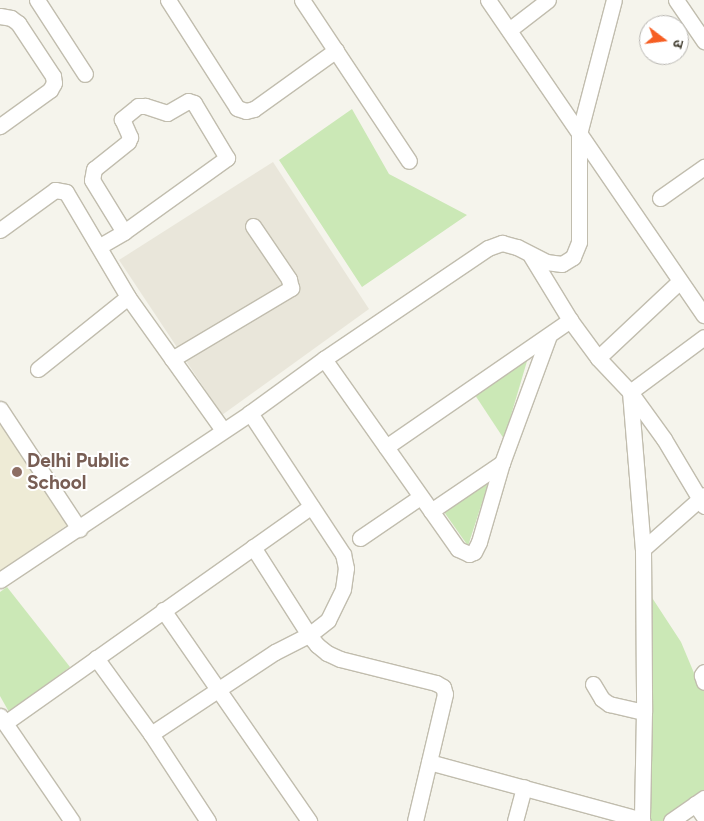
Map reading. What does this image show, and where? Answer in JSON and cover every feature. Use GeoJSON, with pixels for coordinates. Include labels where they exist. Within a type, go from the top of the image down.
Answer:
{"type":"FeatureCollection","features":[{"type":"Feature","properties":{"kind":"street"},"geometry":{"type":"LineString","coordinates":[[37,0],[85,74]]}},
{"type":"Feature","properties":{"kind":"street"},"geometry":{"type":"LineString","coordinates":[[168,0],[237,108],[246,111],[254,109],[336,50]]}},
{"type":"Feature","properties":{"kind":"street"},"geometry":{"type":"LineString","coordinates":[[302,0],[409,161]]}},
{"type":"Feature","properties":{"kind":"street"},"geometry":{"type":"LineString","coordinates":[[488,0],[704,315]]}},
{"type":"Feature","properties":{"kind":"street"},"geometry":{"type":"LineString","coordinates":[[509,30],[548,0]]}},
{"type":"Feature","properties":{"kind":"street"},"geometry":{"type":"LineString","coordinates":[[0,580],[250,413],[324,359],[488,248],[502,244],[517,247],[531,256],[546,262],[562,264],[573,257],[579,242],[579,134],[614,0]]}},
{"type":"Feature","properties":{"kind":"street"},"geometry":{"type":"LineString","coordinates":[[676,0],[704,41]]}},
{"type":"Feature","properties":{"kind":"street"},"geometry":{"type":"LineString","coordinates":[[0,16],[11,18],[18,23],[53,76],[54,83],[50,90],[0,126]]}},
{"type":"Feature","properties":{"kind":"street"},"geometry":{"type":"LineString","coordinates":[[100,246],[124,232],[227,158],[194,102],[188,101],[167,113],[145,106],[138,106],[122,119],[130,137],[128,142],[94,169],[92,180],[124,232]]}},
{"type":"Feature","properties":{"kind":"street"},"geometry":{"type":"LineString","coordinates":[[660,198],[704,167]]}},
{"type":"Feature","properties":{"kind":"street"},"geometry":{"type":"LineString","coordinates":[[2,225],[55,190],[60,190],[70,197],[128,297],[223,430]]}},
{"type":"Feature","properties":{"kind":"street"},"geometry":{"type":"LineString","coordinates":[[172,359],[291,288],[289,279],[253,226]]}},
{"type":"Feature","properties":{"kind":"street"},"geometry":{"type":"LineString","coordinates":[[531,256],[570,320],[598,358],[630,392],[664,439],[702,500],[643,549]]}},
{"type":"Feature","properties":{"kind":"street"},"geometry":{"type":"LineString","coordinates":[[598,358],[680,281]]}},
{"type":"Feature","properties":{"kind":"street"},"geometry":{"type":"LineString","coordinates":[[38,369],[128,297]]}},
{"type":"Feature","properties":{"kind":"street"},"geometry":{"type":"LineString","coordinates":[[386,448],[570,320]]}},
{"type":"Feature","properties":{"kind":"street"},"geometry":{"type":"LineString","coordinates":[[324,359],[430,512],[458,549],[469,554],[474,552],[502,463],[549,335]]}},
{"type":"Feature","properties":{"kind":"street"},"geometry":{"type":"LineString","coordinates":[[630,392],[704,337]]}},
{"type":"Feature","properties":{"kind":"street"},"geometry":{"type":"LineString","coordinates":[[428,762],[642,820],[644,712],[643,549],[630,392]]}},
{"type":"Feature","properties":{"kind":"street"},"geometry":{"type":"LineString","coordinates":[[0,408],[78,529]]}},
{"type":"Feature","properties":{"kind":"street"},"geometry":{"type":"LineString","coordinates":[[151,734],[275,652],[309,635],[328,620],[343,588],[346,568],[343,554],[250,413]]}},
{"type":"Feature","properties":{"kind":"street"},"geometry":{"type":"LineString","coordinates":[[430,512],[502,463]]}},
{"type":"Feature","properties":{"kind":"street"},"geometry":{"type":"LineString","coordinates":[[360,538],[420,496]]}},
{"type":"Feature","properties":{"kind":"street"},"geometry":{"type":"LineString","coordinates":[[72,821],[2,719],[96,658],[310,506]]}},
{"type":"Feature","properties":{"kind":"street"},"geometry":{"type":"LineString","coordinates":[[253,547],[317,646],[340,659],[436,683],[443,687],[445,694],[415,821]]}},
{"type":"Feature","properties":{"kind":"street"},"geometry":{"type":"LineString","coordinates":[[163,610],[309,821]]}},
{"type":"Feature","properties":{"kind":"street"},"geometry":{"type":"LineString","coordinates":[[96,658],[151,734],[208,821]]}},
{"type":"Feature","properties":{"kind":"street"},"geometry":{"type":"LineString","coordinates":[[704,672],[702,675],[704,682]]}},
{"type":"Feature","properties":{"kind":"street"},"geometry":{"type":"LineString","coordinates":[[593,684],[602,699],[609,704],[644,712]]}},
{"type":"Feature","properties":{"kind":"street"},"geometry":{"type":"LineString","coordinates":[[515,821],[524,787]]}},
{"type":"Feature","properties":{"kind":"street"},"geometry":{"type":"LineString","coordinates":[[671,821],[700,801],[704,817]]}},
{"type":"Feature","properties":{"kind":"shaded area"},"geometry":{"type":"Polygon","coordinates":[[[273,162],[369,309],[222,415],[119,260],[273,162]]]}},
{"type":"Feature","properties":{"kind":"shaded area","name":"Delhi Public School"},"geometry":{"type":"Polygon","coordinates":[[[0,422],[70,523],[0,571],[0,422]]]}},
{"type":"Feature","properties":{"kind":"green space"},"geometry":{"type":"Polygon","coordinates":[[[352,109],[389,174],[467,215],[362,287],[279,160],[352,109]]]}},
{"type":"Feature","properties":{"kind":"green space"},"geometry":{"type":"Polygon","coordinates":[[[530,351],[504,439],[473,392],[530,351]]]}},
{"type":"Feature","properties":{"kind":"green space"},"geometry":{"type":"Polygon","coordinates":[[[492,472],[468,546],[442,509],[492,472]]]}},
{"type":"Feature","properties":{"kind":"green space"},"geometry":{"type":"Polygon","coordinates":[[[7,587],[70,667],[9,712],[0,696],[0,592],[7,587]]]}},
{"type":"Feature","properties":{"kind":"green space"},"geometry":{"type":"Polygon","coordinates":[[[647,590],[681,642],[694,673],[704,686],[704,794],[666,821],[646,821],[647,590]]]}},
{"type":"Feature","properties":{"kind":"place","name":"Delhi Public School"},"geometry":{"type":"Point","coordinates":[17,472]}}]}
